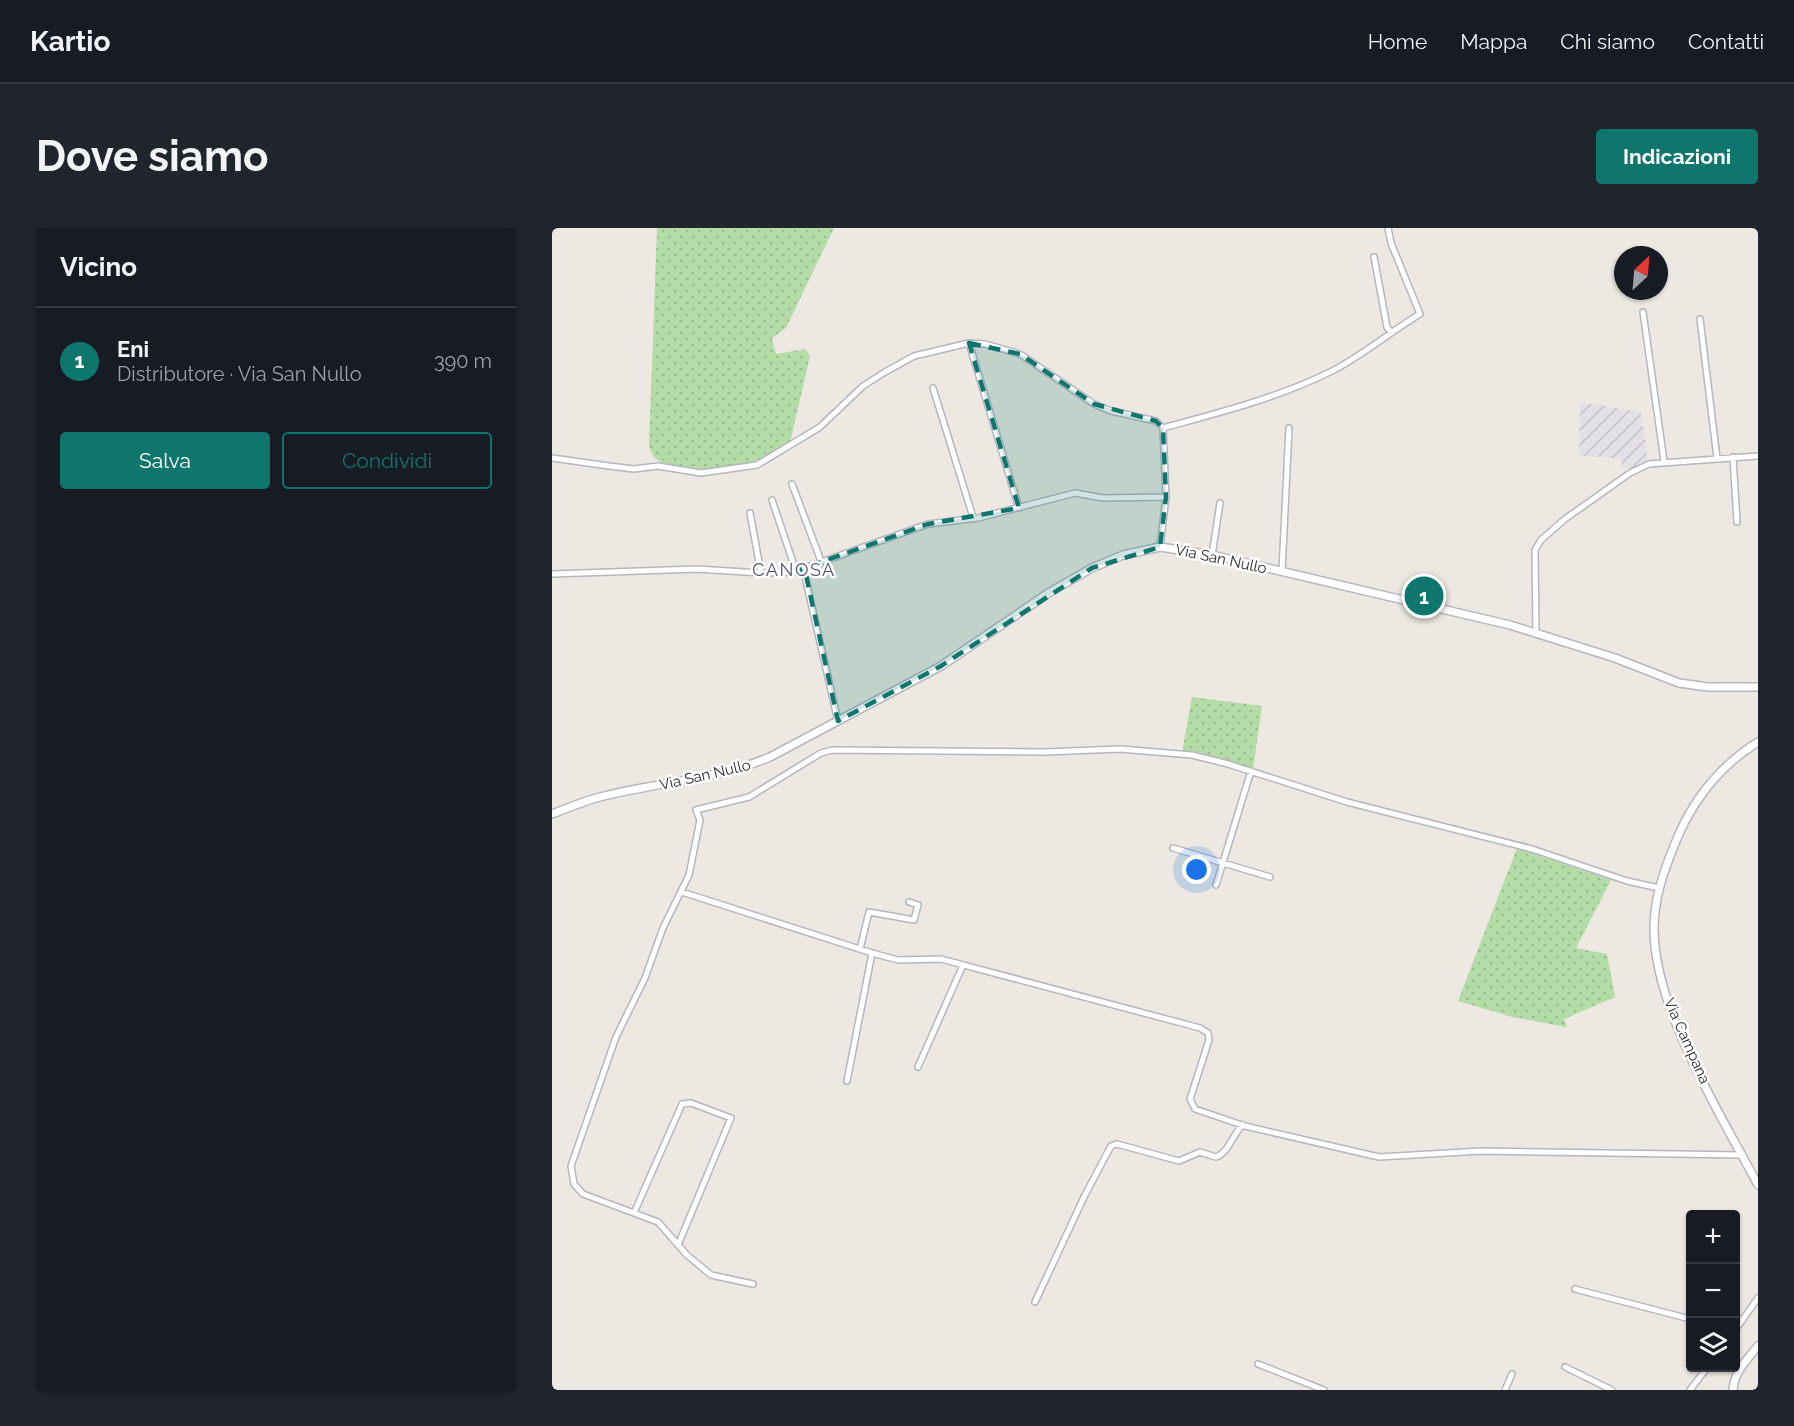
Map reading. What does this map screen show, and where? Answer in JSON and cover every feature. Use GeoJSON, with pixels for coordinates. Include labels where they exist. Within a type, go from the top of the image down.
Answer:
{"type":"FeatureCollection","features":[{"type":"Feature","properties":{"kind":"street"},"geometry":{"type":"LineString","coordinates":[[1163,428],[1265,400],[1293,389],[1356,358],[1420,314],[1391,243],[1388,228]]}},
{"type":"Feature","properties":{"kind":"street"},"geometry":{"type":"LineString","coordinates":[[1374,257],[1387,327],[1391,332]]}},
{"type":"Feature","properties":{"kind":"street"},"geometry":{"type":"LineString","coordinates":[[1643,312],[1664,461]]}},
{"type":"Feature","properties":{"kind":"street"},"geometry":{"type":"LineString","coordinates":[[1700,319],[1717,458]]}},
{"type":"Feature","properties":{"kind":"street"},"geometry":{"type":"LineString","coordinates":[[969,343],[1019,508]]}},
{"type":"Feature","properties":{"kind":"street"},"geometry":{"type":"LineString","coordinates":[[552,458],[634,469],[669,467],[701,473],[757,465],[820,427],[863,386],[914,356],[969,343],[986,344],[1020,354],[1094,404],[1111,411],[1156,421],[1163,428],[1166,497],[1160,547]]}},
{"type":"Feature","properties":{"kind":"street"},"geometry":{"type":"LineString","coordinates":[[933,388],[973,517]]}},
{"type":"Feature","properties":{"kind":"street"},"geometry":{"type":"LineString","coordinates":[[1282,571],[1289,428]]}},
{"type":"Feature","properties":{"kind":"street"},"geometry":{"type":"LineString","coordinates":[[1536,633],[1534,554],[1537,545],[1565,519],[1630,473],[1649,464],[1664,461],[1758,456]]}},
{"type":"Feature","properties":{"kind":"street"},"geometry":{"type":"LineString","coordinates":[[1733,457],[1737,522]]}},
{"type":"Feature","properties":{"kind":"street"},"geometry":{"type":"LineString","coordinates":[[792,484],[821,561]]}},
{"type":"Feature","properties":{"kind":"street"},"geometry":{"type":"LineString","coordinates":[[552,574],[698,569],[762,573],[796,571],[821,561],[853,553],[928,524],[1019,508],[1075,493],[1103,498],[1166,497]]}},
{"type":"Feature","properties":{"kind":"street"},"geometry":{"type":"LineString","coordinates":[[772,500],[796,571]]}},
{"type":"Feature","properties":{"kind":"street"},"geometry":{"type":"LineString","coordinates":[[1212,555],[1220,503]]}},
{"type":"Feature","properties":{"kind":"street"},"geometry":{"type":"LineString","coordinates":[[750,513],[762,573]]}},
{"type":"Feature","properties":{"kind":"street","name":"Via San Nullo"},"geometry":{"type":"LineString","coordinates":[[552,814],[599,797],[746,768],[941,666],[1050,592],[1092,568],[1123,555],[1160,547],[1212,555],[1282,571],[1536,633],[1615,658],[1679,682],[1708,687],[1758,687]]}},
{"type":"Feature","properties":{"kind":"street"},"geometry":{"type":"LineString","coordinates":[[796,571],[806,574],[838,721]]}},
{"type":"Feature","properties":{"kind":"street","name":"Via Campana"},"geometry":{"type":"LineString","coordinates":[[1756,745],[1710,782],[1693,805],[1679,832],[1659,888],[1654,929],[1659,968],[1673,1016],[1758,1185]]}},
{"type":"Feature","properties":{"kind":"street"},"geometry":{"type":"LineString","coordinates":[[753,1284],[711,1275],[678,1245],[658,1222],[583,1194],[574,1184],[571,1166],[616,1037],[645,978],[663,928],[682,892],[692,864],[700,820],[696,810],[749,797],[821,753],[832,750],[1143,750],[1192,755],[1251,771],[1347,802],[1522,846],[1619,878],[1659,888]]}},
{"type":"Feature","properties":{"kind":"street"},"geometry":{"type":"LineString","coordinates":[[1216,885],[1251,771]]}},
{"type":"Feature","properties":{"kind":"street"},"geometry":{"type":"LineString","coordinates":[[1173,848],[1270,877]]}},
{"type":"Feature","properties":{"kind":"street"},"geometry":{"type":"LineString","coordinates":[[682,892],[898,960],[940,959],[1204,1030],[1209,1040],[1193,1089],[1191,1104],[1202,1112],[1243,1125],[1379,1157],[1481,1151],[1742,1155]]}},
{"type":"Feature","properties":{"kind":"street"},"geometry":{"type":"LineString","coordinates":[[860,949],[869,912],[914,920],[918,905],[909,902]]}},
{"type":"Feature","properties":{"kind":"street"},"geometry":{"type":"LineString","coordinates":[[847,1081],[872,953]]}},
{"type":"Feature","properties":{"kind":"street"},"geometry":{"type":"LineString","coordinates":[[918,1067],[963,965]]}},
{"type":"Feature","properties":{"kind":"street"},"geometry":{"type":"LineString","coordinates":[[634,1212],[682,1104],[691,1103],[731,1119],[678,1245]]}},
{"type":"Feature","properties":{"kind":"street"},"geometry":{"type":"LineString","coordinates":[[1035,1302],[1085,1195],[1112,1146],[1117,1144],[1179,1161],[1200,1152],[1216,1157],[1223,1154],[1234,1134],[1243,1125]]}},
{"type":"Feature","properties":{"kind":"street"},"geometry":{"type":"LineString","coordinates":[[1575,1289],[1686,1318]]}},
{"type":"Feature","properties":{"kind":"street"},"geometry":{"type":"LineString","coordinates":[[1740,1323],[1758,1298]]}},
{"type":"Feature","properties":{"kind":"street"},"geometry":{"type":"LineString","coordinates":[[1733,1390],[1741,1366],[1758,1346]]}},
{"type":"Feature","properties":{"kind":"street"},"geometry":{"type":"LineString","coordinates":[[1258,1364],[1324,1390]]}},
{"type":"Feature","properties":{"kind":"street"},"geometry":{"type":"LineString","coordinates":[[1565,1367],[1612,1390]]}},
{"type":"Feature","properties":{"kind":"street"},"geometry":{"type":"LineString","coordinates":[[1690,1390],[1704,1372]]}},
{"type":"Feature","properties":{"kind":"street"},"geometry":{"type":"LineString","coordinates":[[1505,1390],[1512,1374]]}},
{"type":"Feature","properties":{"kind":"highlighted area"},"geometry":{"type":"Polygon","coordinates":[[[969,343],[1020,354],[1094,404],[1156,421],[1163,428],[1166,497],[1160,547],[1092,568],[941,666],[838,721],[805,571],[796,571],[928,524],[1019,508],[969,343]]]}},
{"type":"Feature","properties":{"kind":"shaded area"},"geometry":{"type":"Polygon","coordinates":[[[1580,402],[1641,412],[1648,462],[1633,469],[1621,468],[1622,459],[1579,455],[1580,402]]]}},
{"type":"Feature","properties":{"kind":"green space"},"geometry":{"type":"Polygon","coordinates":[[[657,228],[834,228],[786,328],[772,338],[776,354],[805,349],[810,356],[790,443],[768,456],[737,465],[691,469],[664,464],[652,454],[649,446],[657,228]]]}},
{"type":"Feature","properties":{"kind":"green space"},"geometry":{"type":"Polygon","coordinates":[[[1192,697],[1262,706],[1253,769],[1182,752],[1192,697]]]}},
{"type":"Feature","properties":{"kind":"green space"},"geometry":{"type":"Polygon","coordinates":[[[1517,848],[1611,880],[1576,948],[1607,954],[1615,997],[1564,1019],[1567,1027],[1512,1017],[1458,1001],[1517,848]]]}},
{"type":"Feature","properties":{"kind":"place","name":"Eni"},"geometry":{"type":"Point","coordinates":[1424,596]}},
{"type":"Feature","properties":{"kind":"district","name":"CANOSA"},"geometry":{"type":"Point","coordinates":[794,570]}}]}
